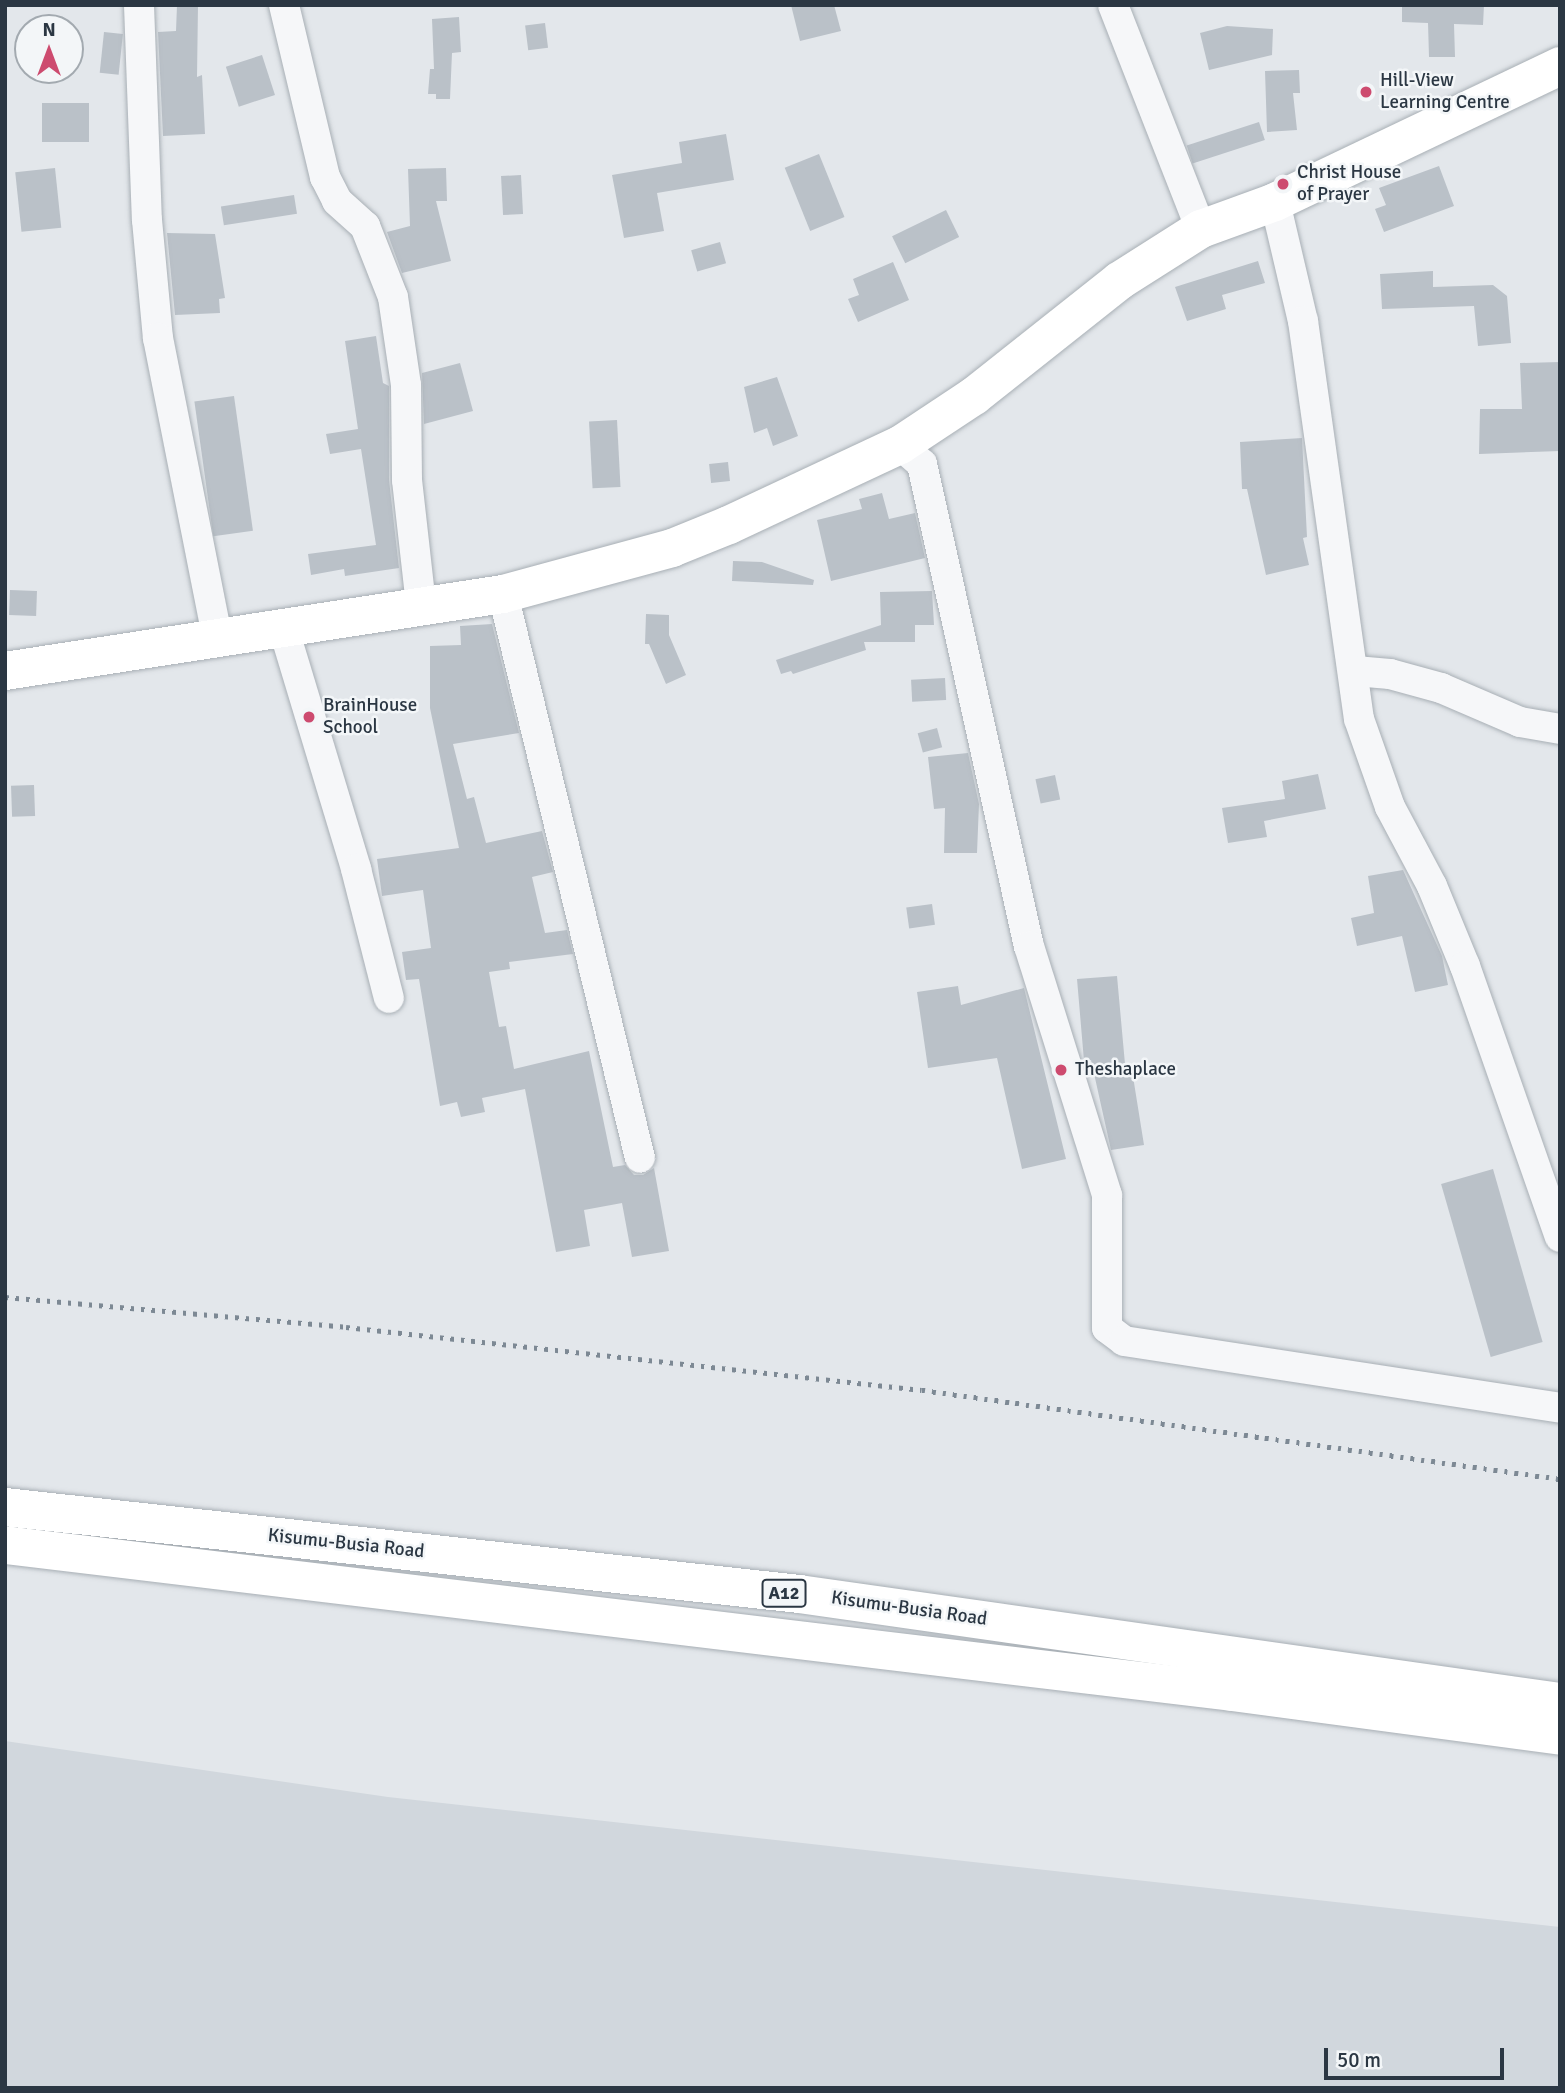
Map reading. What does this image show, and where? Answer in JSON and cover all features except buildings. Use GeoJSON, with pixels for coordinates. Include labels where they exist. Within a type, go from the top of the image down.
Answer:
{"type":"FeatureCollection","features":[{"type":"Feature","properties":{"kind":"main road"},"geometry":{"type":"LineString","coordinates":[[5,671],[217,635],[284,630],[421,605],[503,594],[672,548],[900,445],[974,396],[1119,281],[1201,229],[1275,202],[1560,66]]}},
{"type":"Feature","properties":{"kind":"main road","name":"Kisumu-Busia Road"},"geometry":{"type":"LineString","coordinates":[[5,1507],[799,1594],[1560,1702]]}},
{"type":"Feature","properties":{"kind":"main road","name":"Kisumu-Busia Road"},"geometry":{"type":"LineString","coordinates":[[5,1545],[1232,1692],[1560,1736]]}},
{"type":"Feature","properties":{"kind":"street"},"geometry":{"type":"LineString","coordinates":[[139,5],[146,220],[158,338],[217,635]]}},
{"type":"Feature","properties":{"kind":"street"},"geometry":{"type":"LineString","coordinates":[[284,5],[325,177],[337,201],[365,226],[393,297],[406,385],[407,480],[421,605]]}},
{"type":"Feature","properties":{"kind":"street"},"geometry":{"type":"LineString","coordinates":[[1113,5],[1201,229]]}},
{"type":"Feature","properties":{"kind":"street"},"geometry":{"type":"LineString","coordinates":[[1275,202],[1303,321],[1320,464],[1355,671],[1359,719],[1390,807],[1432,886],[1465,966],[1560,1237]]}},
{"type":"Feature","properties":{"kind":"street"},"geometry":{"type":"LineString","coordinates":[[900,445],[922,464],[1029,946],[1107,1195],[1107,1328],[1124,1341],[1560,1408]]}},
{"type":"Feature","properties":{"kind":"street"},"geometry":{"type":"LineString","coordinates":[[503,594],[640,1158]]}},
{"type":"Feature","properties":{"kind":"street"},"geometry":{"type":"LineString","coordinates":[[284,630],[356,869],[389,998]]}},
{"type":"Feature","properties":{"kind":"street"},"geometry":{"type":"LineString","coordinates":[[1355,671],[1390,674],[1441,688],[1520,722],[1560,729]]}},
{"type":"Feature","properties":{"kind":"shaded area"},"geometry":{"type":"Polygon","coordinates":[[[5,1741],[388,1797],[1560,1927],[1560,2088],[5,2088],[5,1741]]]}},
{"type":"Feature","properties":{"kind":"railway"},"geometry":{"type":"LineString","coordinates":[[5,1297],[346,1327],[922,1390],[1560,1479]]}},
{"type":"Feature","properties":{"kind":"place","name":"Hill-View Learning Centre"},"geometry":{"type":"Point","coordinates":[1366,92]}},
{"type":"Feature","properties":{"kind":"place","name":"Christ House of Prayer"},"geometry":{"type":"Point","coordinates":[1283,184]}},
{"type":"Feature","properties":{"kind":"place","name":"BrainHouse School"},"geometry":{"type":"Point","coordinates":[309,717]}},
{"type":"Feature","properties":{"kind":"place","name":"Theshaplace"},"geometry":{"type":"Point","coordinates":[1061,1070]}}]}
